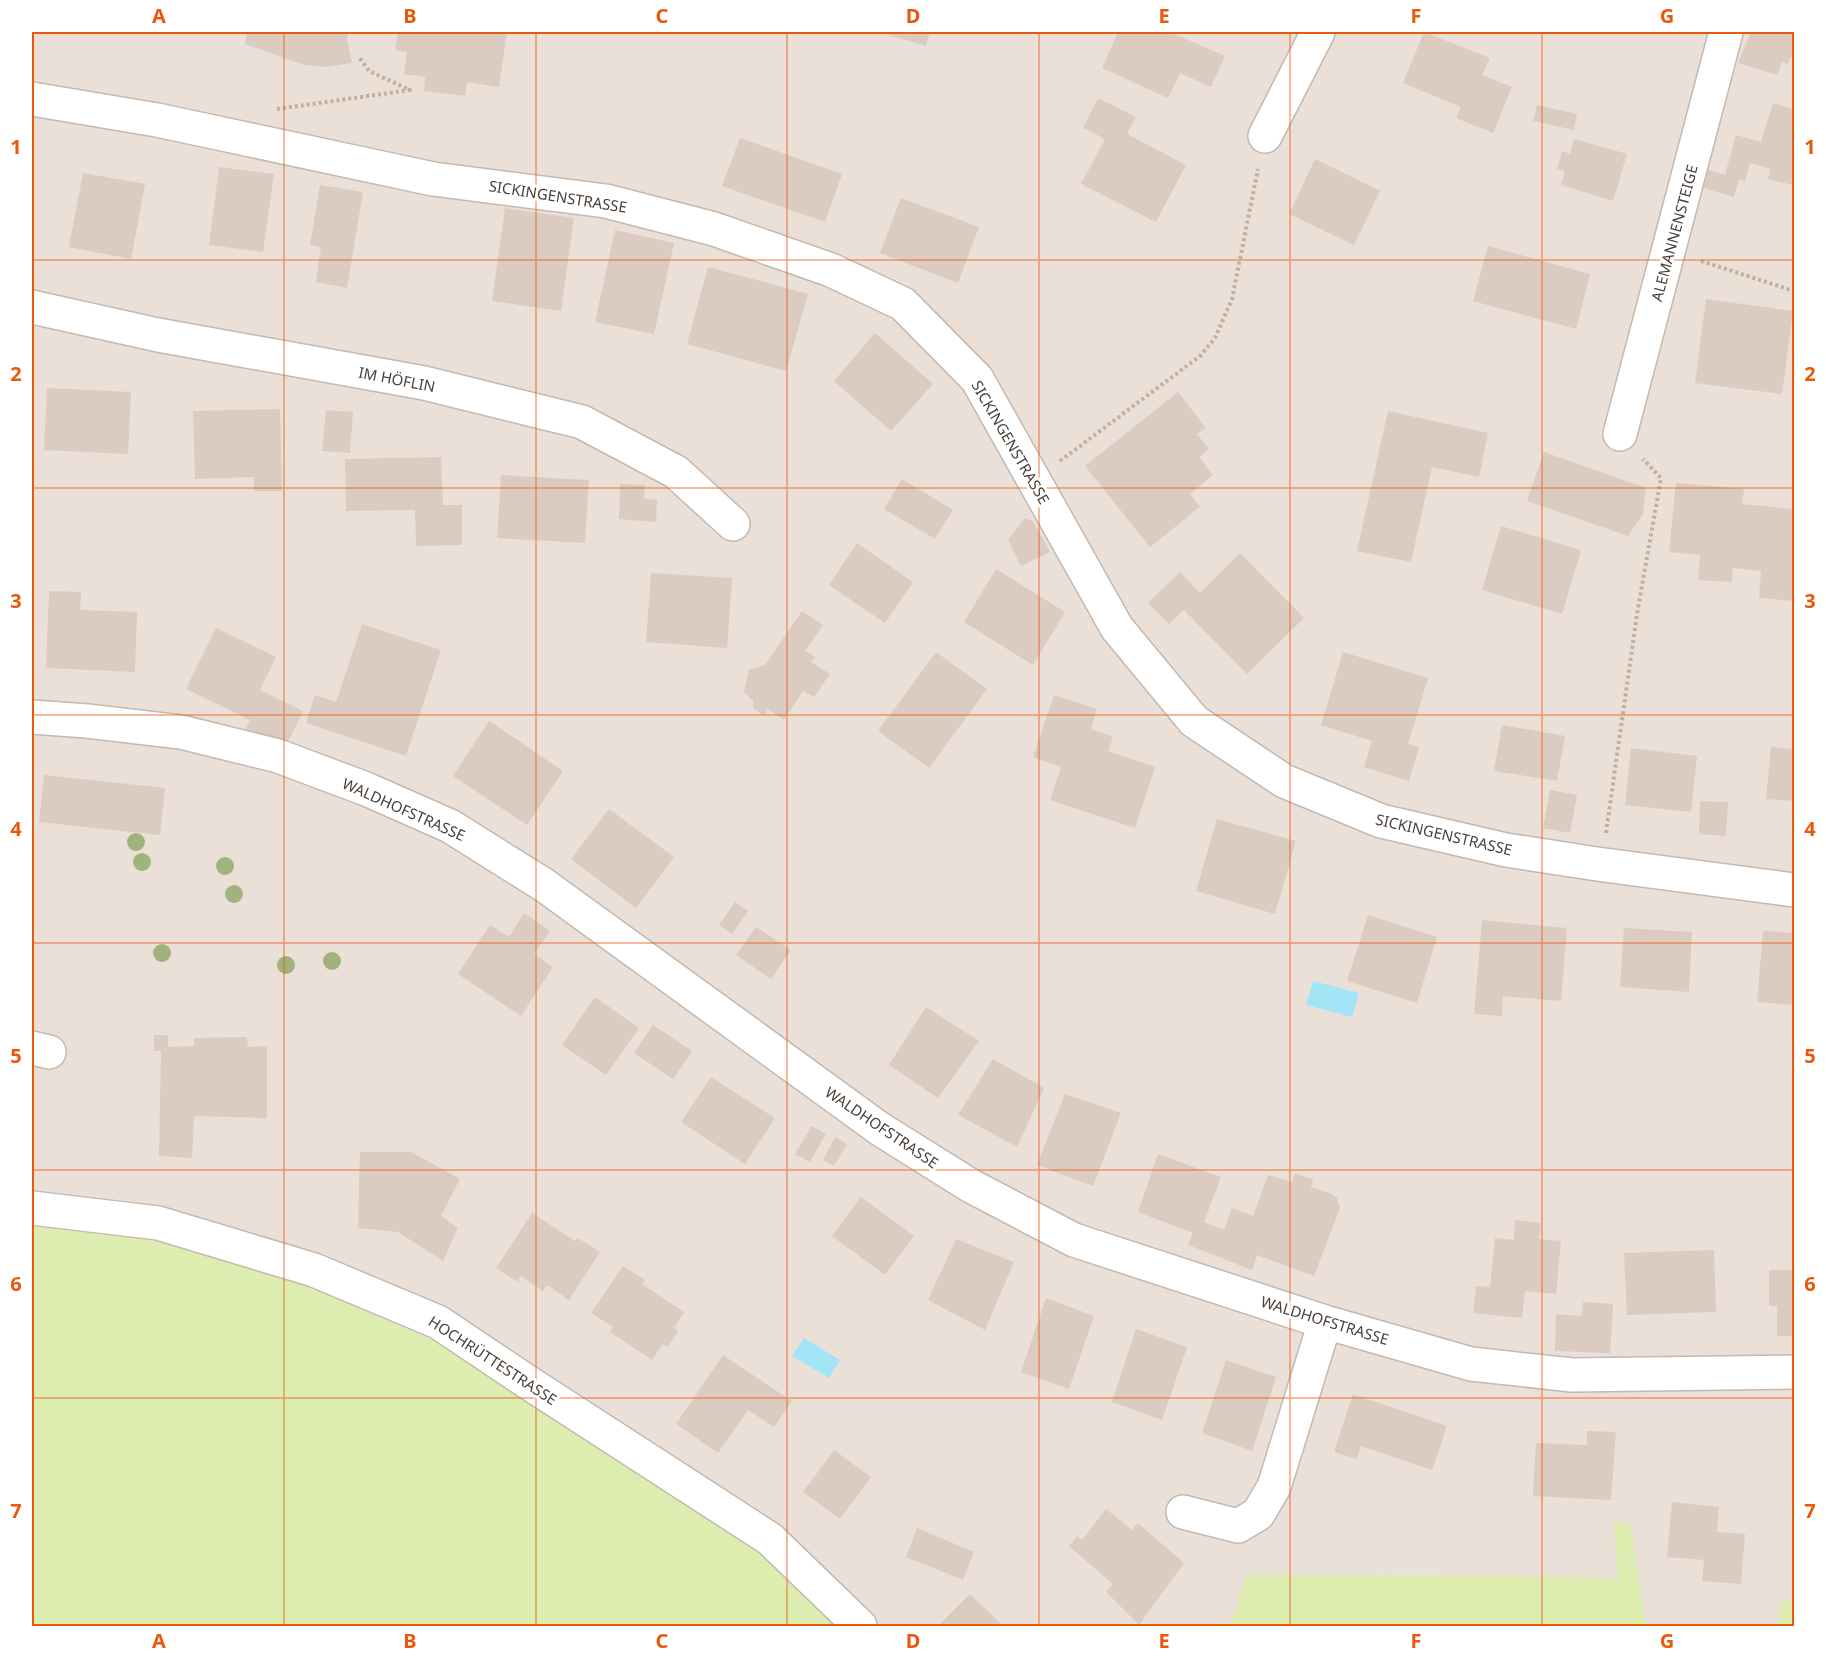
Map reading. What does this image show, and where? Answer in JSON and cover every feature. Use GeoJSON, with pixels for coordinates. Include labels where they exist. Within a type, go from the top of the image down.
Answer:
{"type":"FeatureCollection","features":[{"type":"Feature","properties":{"kind":"street"},"geometry":{"type":"LineString","coordinates":[[1264,136],[1318,32]]}},
{"type":"Feature","properties":{"kind":"street","name":"ALEMANNENSTEIGE"},"geometry":{"type":"LineString","coordinates":[[1620,434],[1726,32]]}},
{"type":"Feature","properties":{"kind":"street","name":"SICKINGENSTRASSE"},"geometry":{"type":"LineString","coordinates":[[32,99],[157,120],[434,179],[606,201],[714,229],[831,270],[903,304],[977,379],[1117,628],[1194,721],[1284,781],[1381,821],[1506,850],[1794,890]]}},
{"type":"Feature","properties":{"kind":"street","name":"IM HÖFLIN"},"geometry":{"type":"LineString","coordinates":[[32,307],[158,334],[424,383],[582,422],[676,472],[733,524]]}},
{"type":"Feature","properties":{"kind":"street","name":"WALDHOFSTRASSE"},"geometry":{"type":"LineString","coordinates":[[32,717],[181,732],[278,756],[366,789],[450,826],[544,885],[880,1129],[971,1186],[1074,1240],[1325,1322],[1471,1364],[1572,1375],[1794,1372]]}},
{"type":"Feature","properties":{"kind":"street","name":"HOCHRÜTTESTRASSE"},"geometry":{"type":"LineString","coordinates":[[32,1208],[158,1223],[314,1270],[438,1322],[770,1539],[860,1626]]}},
{"type":"Feature","properties":{"kind":"street"},"geometry":{"type":"LineString","coordinates":[[1183,1512],[1238,1526],[1258,1514],[1274,1487],[1325,1322]]}},
{"type":"Feature","properties":{"kind":"path"},"geometry":{"type":"LineString","coordinates":[[268,110],[410,90],[369,71],[359,57]]}},
{"type":"Feature","properties":{"kind":"path"},"geometry":{"type":"LineString","coordinates":[[1079,447],[1200,356],[1215,338],[1232,299],[1264,136]]}},
{"type":"Feature","properties":{"kind":"path"},"geometry":{"type":"LineString","coordinates":[[1670,251],[1794,291]]}},
{"type":"Feature","properties":{"kind":"path"},"geometry":{"type":"LineString","coordinates":[[1606,835],[1624,696],[1659,488]]}},
{"type":"Feature","properties":{"kind":"shaded area"},"geometry":{"type":"Polygon","coordinates":[[[32,32],[1794,32],[1794,1598],[1780,1604],[1778,1626],[1646,1626],[1630,1524],[1614,1522],[1619,1579],[1556,1576],[1246,1575],[1235,1613],[1227,1626],[849,1626],[32,1222],[32,32]]]}},
{"type":"Feature","properties":{"kind":"green space"},"geometry":{"type":"Polygon","coordinates":[[[32,1222],[138,1232],[244,1259],[469,1356],[777,1553],[849,1626],[32,1626],[32,1222]]]}},
{"type":"Feature","properties":{"kind":"green space"},"geometry":{"type":"Polygon","coordinates":[[[1614,1522],[1630,1524],[1646,1626],[1227,1626],[1235,1613],[1246,1575],[1556,1576],[1618,1579],[1614,1522]]]}},
{"type":"Feature","properties":{"kind":"green space"},"geometry":{"type":"Polygon","coordinates":[[[1794,1598],[1794,1626],[1778,1626],[1780,1604],[1794,1598]]]}},
{"type":"Feature","properties":{"kind":"water"},"geometry":{"type":"Polygon","coordinates":[[[1313,981],[1359,993],[1352,1017],[1306,1005],[1313,981]]]}},
{"type":"Feature","properties":{"kind":"water"},"geometry":{"type":"Polygon","coordinates":[[[804,1338],[840,1360],[829,1378],[792,1356],[804,1338]]]}},
{"type":"Feature","properties":{"kind":"building"},"geometry":{"type":"Polygon","coordinates":[[[247,32],[348,32],[347,39],[352,63],[326,67],[304,65],[245,44],[247,32]]]}},
{"type":"Feature","properties":{"kind":"building"},"geometry":{"type":"Polygon","coordinates":[[[398,32],[507,32],[499,87],[467,82],[465,96],[424,91],[425,77],[404,74],[407,52],[395,50],[398,32]]]}},
{"type":"Feature","properties":{"kind":"building"},"geometry":{"type":"Polygon","coordinates":[[[878,32],[930,32],[926,46],[878,32]]]}},
{"type":"Feature","properties":{"kind":"building"},"geometry":{"type":"Polygon","coordinates":[[[1118,32],[1170,32],[1225,56],[1211,87],[1180,73],[1168,98],[1102,68],[1118,32]]]}},
{"type":"Feature","properties":{"kind":"building"},"geometry":{"type":"Polygon","coordinates":[[[1424,32],[1490,58],[1482,75],[1512,87],[1493,133],[1456,118],[1461,107],[1403,83],[1424,32]]]}},
{"type":"Feature","properties":{"kind":"building"},"geometry":{"type":"Polygon","coordinates":[[[1751,32],[1794,32],[1794,59],[1791,57],[1788,64],[1782,62],[1777,75],[1738,63],[1751,32]]]}},
{"type":"Feature","properties":{"kind":"building"},"geometry":{"type":"Polygon","coordinates":[[[1098,98],[1136,117],[1127,134],[1186,165],[1156,222],[1081,184],[1105,139],[1083,128],[1098,98]]]}},
{"type":"Feature","properties":{"kind":"building"},"geometry":{"type":"Polygon","coordinates":[[[1773,103],[1794,109],[1793,185],[1768,179],[1771,169],[1750,163],[1745,181],[1739,179],[1734,197],[1703,188],[1708,170],[1725,175],[1736,135],[1761,142],[1773,103]]]}},
{"type":"Feature","properties":{"kind":"building"},"geometry":{"type":"Polygon","coordinates":[[[1537,105],[1577,114],[1574,130],[1533,121],[1537,105]]]}},
{"type":"Feature","properties":{"kind":"building"},"geometry":{"type":"Polygon","coordinates":[[[740,138],[842,174],[825,222],[722,186],[740,138]]]}},
{"type":"Feature","properties":{"kind":"building"},"geometry":{"type":"Polygon","coordinates":[[[1574,139],[1627,154],[1613,201],[1561,185],[1565,171],[1557,169],[1562,151],[1570,154],[1574,139]]]}},
{"type":"Feature","properties":{"kind":"building"},"geometry":{"type":"Polygon","coordinates":[[[1315,159],[1380,191],[1354,245],[1289,214],[1315,159]]]}},
{"type":"Feature","properties":{"kind":"building"},"geometry":{"type":"Polygon","coordinates":[[[219,167],[274,174],[263,252],[209,245],[219,167]]]}},
{"type":"Feature","properties":{"kind":"building"},"geometry":{"type":"Polygon","coordinates":[[[83,173],[145,184],[131,259],[69,247],[83,173]]]}},
{"type":"Feature","properties":{"kind":"building"},"geometry":{"type":"Polygon","coordinates":[[[320,185],[363,192],[347,288],[316,282],[321,247],[310,245],[320,185]]]}},
{"type":"Feature","properties":{"kind":"building"},"geometry":{"type":"Polygon","coordinates":[[[901,198],[979,227],[958,283],[880,253],[901,198]]]}},
{"type":"Feature","properties":{"kind":"building"},"geometry":{"type":"Polygon","coordinates":[[[505,208],[574,218],[561,311],[492,301],[505,208]]]}},
{"type":"Feature","properties":{"kind":"building"},"geometry":{"type":"Polygon","coordinates":[[[615,230],[674,243],[654,334],[595,322],[615,230]]]}},
{"type":"Feature","properties":{"kind":"building"},"geometry":{"type":"Polygon","coordinates":[[[1488,246],[1590,274],[1576,329],[1473,301],[1488,246]]]}},
{"type":"Feature","properties":{"kind":"building"},"geometry":{"type":"Polygon","coordinates":[[[708,267],[808,294],[786,371],[687,344],[708,267]]]}},
{"type":"Feature","properties":{"kind":"building"},"geometry":{"type":"Polygon","coordinates":[[[1706,299],[1793,311],[1782,394],[1695,383],[1706,299]]]}},
{"type":"Feature","properties":{"kind":"building"},"geometry":{"type":"Polygon","coordinates":[[[875,333],[933,384],[891,431],[834,381],[875,333]]]}},
{"type":"Feature","properties":{"kind":"building"},"geometry":{"type":"Polygon","coordinates":[[[47,388],[131,392],[128,454],[44,450],[47,388]]]}},
{"type":"Feature","properties":{"kind":"building"},"geometry":{"type":"Polygon","coordinates":[[[1178,392],[1206,428],[1197,434],[1209,449],[1199,457],[1213,475],[1190,494],[1200,507],[1150,547],[1085,466],[1178,392]]]}},
{"type":"Feature","properties":{"kind":"building"},"geometry":{"type":"Polygon","coordinates":[[[280,409],[282,491],[254,491],[254,477],[195,479],[193,411],[280,409]]]}},
{"type":"Feature","properties":{"kind":"building"},"geometry":{"type":"Polygon","coordinates":[[[326,410],[353,412],[350,453],[322,451],[326,410]]]}},
{"type":"Feature","properties":{"kind":"building"},"geometry":{"type":"Polygon","coordinates":[[[1388,411],[1488,433],[1479,477],[1432,467],[1411,562],[1357,551],[1388,411]]]}},
{"type":"Feature","properties":{"kind":"building"},"geometry":{"type":"Polygon","coordinates":[[[1544,452],[1646,488],[1643,514],[1628,536],[1527,501],[1544,452]]]}},
{"type":"Feature","properties":{"kind":"building"},"geometry":{"type":"Polygon","coordinates":[[[441,457],[443,505],[462,505],[462,545],[416,546],[415,510],[346,511],[345,459],[441,457]]]}},
{"type":"Feature","properties":{"kind":"building"},"geometry":{"type":"Polygon","coordinates":[[[501,475],[589,480],[585,543],[497,538],[501,475]]]}},
{"type":"Feature","properties":{"kind":"building"},"geometry":{"type":"Polygon","coordinates":[[[902,479],[953,510],[935,539],[884,509],[902,479]]]}},
{"type":"Feature","properties":{"kind":"building"},"geometry":{"type":"Polygon","coordinates":[[[1676,483],[1744,489],[1742,504],[1794,509],[1794,601],[1759,598],[1761,571],[1733,568],[1732,582],[1698,580],[1700,555],[1669,552],[1676,483]]]}},
{"type":"Feature","properties":{"kind":"building"},"geometry":{"type":"Polygon","coordinates":[[[620,484],[645,485],[644,499],[657,500],[656,522],[619,519],[620,484]]]}},
{"type":"Feature","properties":{"kind":"building"},"geometry":{"type":"Polygon","coordinates":[[[1025,518],[1033,521],[1050,552],[1021,566],[1008,540],[1025,518]]]}},
{"type":"Feature","properties":{"kind":"building"},"geometry":{"type":"Polygon","coordinates":[[[1501,526],[1581,550],[1562,614],[1482,590],[1501,526]]]}},
{"type":"Feature","properties":{"kind":"building"},"geometry":{"type":"Polygon","coordinates":[[[857,543],[913,582],[885,623],[829,585],[857,543]]]}},
{"type":"Feature","properties":{"kind":"building"},"geometry":{"type":"Polygon","coordinates":[[[1240,553],[1304,618],[1247,674],[1184,610],[1169,624],[1148,603],[1180,572],[1200,593],[1240,553]]]}},
{"type":"Feature","properties":{"kind":"building"},"geometry":{"type":"Polygon","coordinates":[[[996,569],[1065,612],[1033,665],[964,622],[996,569]]]}},
{"type":"Feature","properties":{"kind":"building"},"geometry":{"type":"Polygon","coordinates":[[[651,573],[732,578],[727,648],[646,642],[651,573]]]}},
{"type":"Feature","properties":{"kind":"building"},"geometry":{"type":"Polygon","coordinates":[[[49,591],[81,592],[80,610],[137,612],[135,672],[46,668],[49,591]]]}},
{"type":"Feature","properties":{"kind":"building"},"geometry":{"type":"Polygon","coordinates":[[[802,611],[823,625],[805,651],[815,657],[811,662],[830,674],[814,697],[803,691],[784,720],[768,709],[764,716],[753,708],[753,701],[744,692],[749,670],[765,665],[802,611]]]}},
{"type":"Feature","properties":{"kind":"building"},"geometry":{"type":"Polygon","coordinates":[[[362,624],[441,650],[406,756],[306,723],[315,695],[336,702],[362,624]]]}},
{"type":"Feature","properties":{"kind":"building"},"geometry":{"type":"Polygon","coordinates":[[[216,628],[276,657],[260,690],[303,711],[285,748],[246,729],[250,720],[186,689],[216,628]]]}},
{"type":"Feature","properties":{"kind":"building"},"geometry":{"type":"Polygon","coordinates":[[[936,652],[987,689],[929,768],[878,731],[936,652]]]}},
{"type":"Feature","properties":{"kind":"building"},"geometry":{"type":"Polygon","coordinates":[[[1343,652],[1428,678],[1408,744],[1419,747],[1409,781],[1364,767],[1372,741],[1321,725],[1343,652]]]}},
{"type":"Feature","properties":{"kind":"building"},"geometry":{"type":"Polygon","coordinates":[[[1054,695],[1097,709],[1091,729],[1113,737],[1108,751],[1155,767],[1135,828],[1050,800],[1061,767],[1033,757],[1054,695]]]}},
{"type":"Feature","properties":{"kind":"building"},"geometry":{"type":"Polygon","coordinates":[[[489,721],[563,771],[527,825],[453,776],[489,721]]]}},
{"type":"Feature","properties":{"kind":"building"},"geometry":{"type":"Polygon","coordinates":[[[1502,725],[1565,736],[1557,781],[1494,771],[1502,725]]]}},
{"type":"Feature","properties":{"kind":"building"},"geometry":{"type":"Polygon","coordinates":[[[1771,747],[1794,749],[1794,801],[1766,799],[1771,747]]]}},
{"type":"Feature","properties":{"kind":"building"},"geometry":{"type":"Polygon","coordinates":[[[1631,748],[1697,756],[1691,812],[1625,805],[1631,748]]]}},
{"type":"Feature","properties":{"kind":"building"},"geometry":{"type":"Polygon","coordinates":[[[44,775],[165,788],[160,835],[39,822],[44,775]]]}},
{"type":"Feature","properties":{"kind":"building"},"geometry":{"type":"Polygon","coordinates":[[[1550,790],[1577,795],[1570,833],[1543,828],[1550,790]]]}},
{"type":"Feature","properties":{"kind":"building"},"geometry":{"type":"Polygon","coordinates":[[[1700,801],[1728,802],[1726,836],[1699,834],[1700,801]]]}},
{"type":"Feature","properties":{"kind":"building"},"geometry":{"type":"Polygon","coordinates":[[[609,809],[674,857],[636,908],[571,859],[609,809]]]}},
{"type":"Feature","properties":{"kind":"building"},"geometry":{"type":"Polygon","coordinates":[[[1217,819],[1296,841],[1275,914],[1196,891],[1217,819]]]}},
{"type":"Feature","properties":{"kind":"building"},"geometry":{"type":"Polygon","coordinates":[[[735,902],[748,911],[732,934],[719,925],[735,902]]]}},
{"type":"Feature","properties":{"kind":"building"},"geometry":{"type":"Polygon","coordinates":[[[524,913],[550,931],[534,954],[553,967],[521,1016],[458,974],[490,925],[509,937],[524,913]]]}},
{"type":"Feature","properties":{"kind":"building"},"geometry":{"type":"Polygon","coordinates":[[[1368,915],[1437,937],[1417,1003],[1347,981],[1368,915]]]}},
{"type":"Feature","properties":{"kind":"building"},"geometry":{"type":"Polygon","coordinates":[[[1482,920],[1567,928],[1561,1001],[1503,996],[1502,1016],[1474,1014],[1482,920]]]}},
{"type":"Feature","properties":{"kind":"building"},"geometry":{"type":"Polygon","coordinates":[[[756,927],[791,950],[771,979],[736,955],[756,927]]]}},
{"type":"Feature","properties":{"kind":"building"},"geometry":{"type":"Polygon","coordinates":[[[1624,928],[1692,932],[1689,992],[1620,987],[1624,928]]]}},
{"type":"Feature","properties":{"kind":"building"},"geometry":{"type":"Polygon","coordinates":[[[1763,931],[1794,933],[1794,1005],[1757,1002],[1763,931]]]}},
{"type":"Feature","properties":{"kind":"building"},"geometry":{"type":"Polygon","coordinates":[[[595,997],[639,1028],[606,1075],[562,1045],[595,997]]]}},
{"type":"Feature","properties":{"kind":"building"},"geometry":{"type":"Polygon","coordinates":[[[926,1007],[979,1041],[938,1098],[889,1065],[926,1007]]]}},
{"type":"Feature","properties":{"kind":"building"},"geometry":{"type":"Polygon","coordinates":[[[653,1025],[692,1051],[673,1079],[634,1053],[653,1025]]]}},
{"type":"Feature","properties":{"kind":"building"},"geometry":{"type":"Polygon","coordinates":[[[154,1035],[168,1035],[168,1047],[194,1046],[194,1038],[247,1037],[248,1047],[267,1046],[267,1118],[194,1116],[192,1158],[159,1156],[161,1051],[154,1051],[154,1035]]]}},
{"type":"Feature","properties":{"kind":"building"},"geometry":{"type":"Polygon","coordinates":[[[993,1059],[1044,1088],[1017,1147],[958,1115],[993,1059]]]}},
{"type":"Feature","properties":{"kind":"building"},"geometry":{"type":"Polygon","coordinates":[[[711,1077],[775,1118],[745,1164],[681,1122],[711,1077]]]}},
{"type":"Feature","properties":{"kind":"building"},"geometry":{"type":"Polygon","coordinates":[[[1065,1094],[1121,1113],[1093,1186],[1037,1165],[1065,1094]]]}},
{"type":"Feature","properties":{"kind":"building"},"geometry":{"type":"Polygon","coordinates":[[[812,1126],[826,1134],[810,1162],[795,1154],[812,1126]]]}},
{"type":"Feature","properties":{"kind":"building"},"geometry":{"type":"Polygon","coordinates":[[[835,1137],[847,1144],[834,1166],[823,1160],[835,1137]]]}},
{"type":"Feature","properties":{"kind":"building"},"geometry":{"type":"Polygon","coordinates":[[[360,1152],[411,1152],[460,1179],[441,1216],[458,1228],[443,1261],[398,1232],[358,1228],[360,1152]]]}},
{"type":"Feature","properties":{"kind":"building"},"geometry":{"type":"Polygon","coordinates":[[[1158,1154],[1221,1177],[1204,1222],[1224,1230],[1232,1208],[1253,1216],[1268,1175],[1292,1182],[1295,1174],[1313,1179],[1311,1187],[1332,1194],[1337,1198],[1340,1208],[1314,1276],[1257,1255],[1252,1270],[1188,1245],[1193,1233],[1138,1212],[1158,1154]]]}},
{"type":"Feature","properties":{"kind":"building"},"geometry":{"type":"Polygon","coordinates":[[[861,1197],[914,1236],[885,1275],[832,1236],[861,1197]]]}},
{"type":"Feature","properties":{"kind":"building"},"geometry":{"type":"Polygon","coordinates":[[[532,1213],[575,1241],[578,1238],[600,1252],[569,1300],[547,1285],[543,1291],[521,1276],[518,1282],[496,1268],[532,1213]]]}},
{"type":"Feature","properties":{"kind":"building"},"geometry":{"type":"Polygon","coordinates":[[[1515,1220],[1541,1223],[1539,1239],[1561,1241],[1556,1294],[1525,1291],[1522,1318],[1473,1313],[1476,1286],[1490,1287],[1495,1238],[1514,1240],[1515,1220]]]}},
{"type":"Feature","properties":{"kind":"building"},"geometry":{"type":"Polygon","coordinates":[[[956,1239],[1014,1262],[985,1330],[928,1300],[956,1239]]]}},
{"type":"Feature","properties":{"kind":"building"},"geometry":{"type":"Polygon","coordinates":[[[1714,1250],[1716,1312],[1627,1315],[1624,1253],[1714,1250]]]}},
{"type":"Feature","properties":{"kind":"building"},"geometry":{"type":"Polygon","coordinates":[[[623,1266],[645,1280],[642,1284],[684,1312],[674,1328],[678,1331],[668,1347],[663,1344],[652,1360],[610,1332],[613,1327],[591,1313],[623,1266]]]}},
{"type":"Feature","properties":{"kind":"building"},"geometry":{"type":"Polygon","coordinates":[[[1769,1270],[1794,1270],[1794,1336],[1777,1336],[1777,1306],[1769,1306],[1769,1270]]]}},
{"type":"Feature","properties":{"kind":"building"},"geometry":{"type":"Polygon","coordinates":[[[1046,1298],[1094,1316],[1069,1389],[1021,1372],[1046,1298]]]}},
{"type":"Feature","properties":{"kind":"building"},"geometry":{"type":"Polygon","coordinates":[[[1583,1302],[1613,1304],[1610,1353],[1555,1351],[1556,1314],[1582,1316],[1583,1302]]]}},
{"type":"Feature","properties":{"kind":"building"},"geometry":{"type":"Polygon","coordinates":[[[1136,1329],[1187,1347],[1162,1420],[1112,1402],[1136,1329]]]}},
{"type":"Feature","properties":{"kind":"building"},"geometry":{"type":"Polygon","coordinates":[[[723,1355],[792,1401],[774,1427],[748,1410],[718,1453],[676,1424],[723,1355]]]}},
{"type":"Feature","properties":{"kind":"building"},"geometry":{"type":"Polygon","coordinates":[[[1226,1360],[1276,1377],[1252,1451],[1202,1433],[1226,1360]]]}},
{"type":"Feature","properties":{"kind":"building"},"geometry":{"type":"Polygon","coordinates":[[[1353,1394],[1447,1426],[1432,1470],[1361,1446],[1357,1459],[1334,1452],[1353,1394]]]}},
{"type":"Feature","properties":{"kind":"building"},"geometry":{"type":"Polygon","coordinates":[[[1587,1431],[1616,1432],[1611,1500],[1533,1496],[1536,1443],[1587,1445],[1587,1431]]]}},
{"type":"Feature","properties":{"kind":"building"},"geometry":{"type":"Polygon","coordinates":[[[834,1450],[871,1477],[840,1519],[803,1492],[834,1450]]]}},
{"type":"Feature","properties":{"kind":"building"},"geometry":{"type":"Polygon","coordinates":[[[1672,1502],[1719,1507],[1717,1532],[1745,1534],[1741,1584],[1702,1581],[1704,1560],[1667,1557],[1672,1502]]]}},
{"type":"Feature","properties":{"kind":"building"},"geometry":{"type":"Polygon","coordinates":[[[1106,1509],[1132,1530],[1138,1523],[1184,1563],[1139,1625],[1106,1592],[1113,1584],[1069,1546],[1077,1536],[1082,1540],[1106,1509]]]}},
{"type":"Feature","properties":{"kind":"building"},"geometry":{"type":"Polygon","coordinates":[[[917,1528],[974,1552],[963,1580],[906,1557],[917,1528]]]}},
{"type":"Feature","properties":{"kind":"building"},"geometry":{"type":"Polygon","coordinates":[[[970,1594],[1003,1626],[938,1626],[970,1594]]]}}]}
